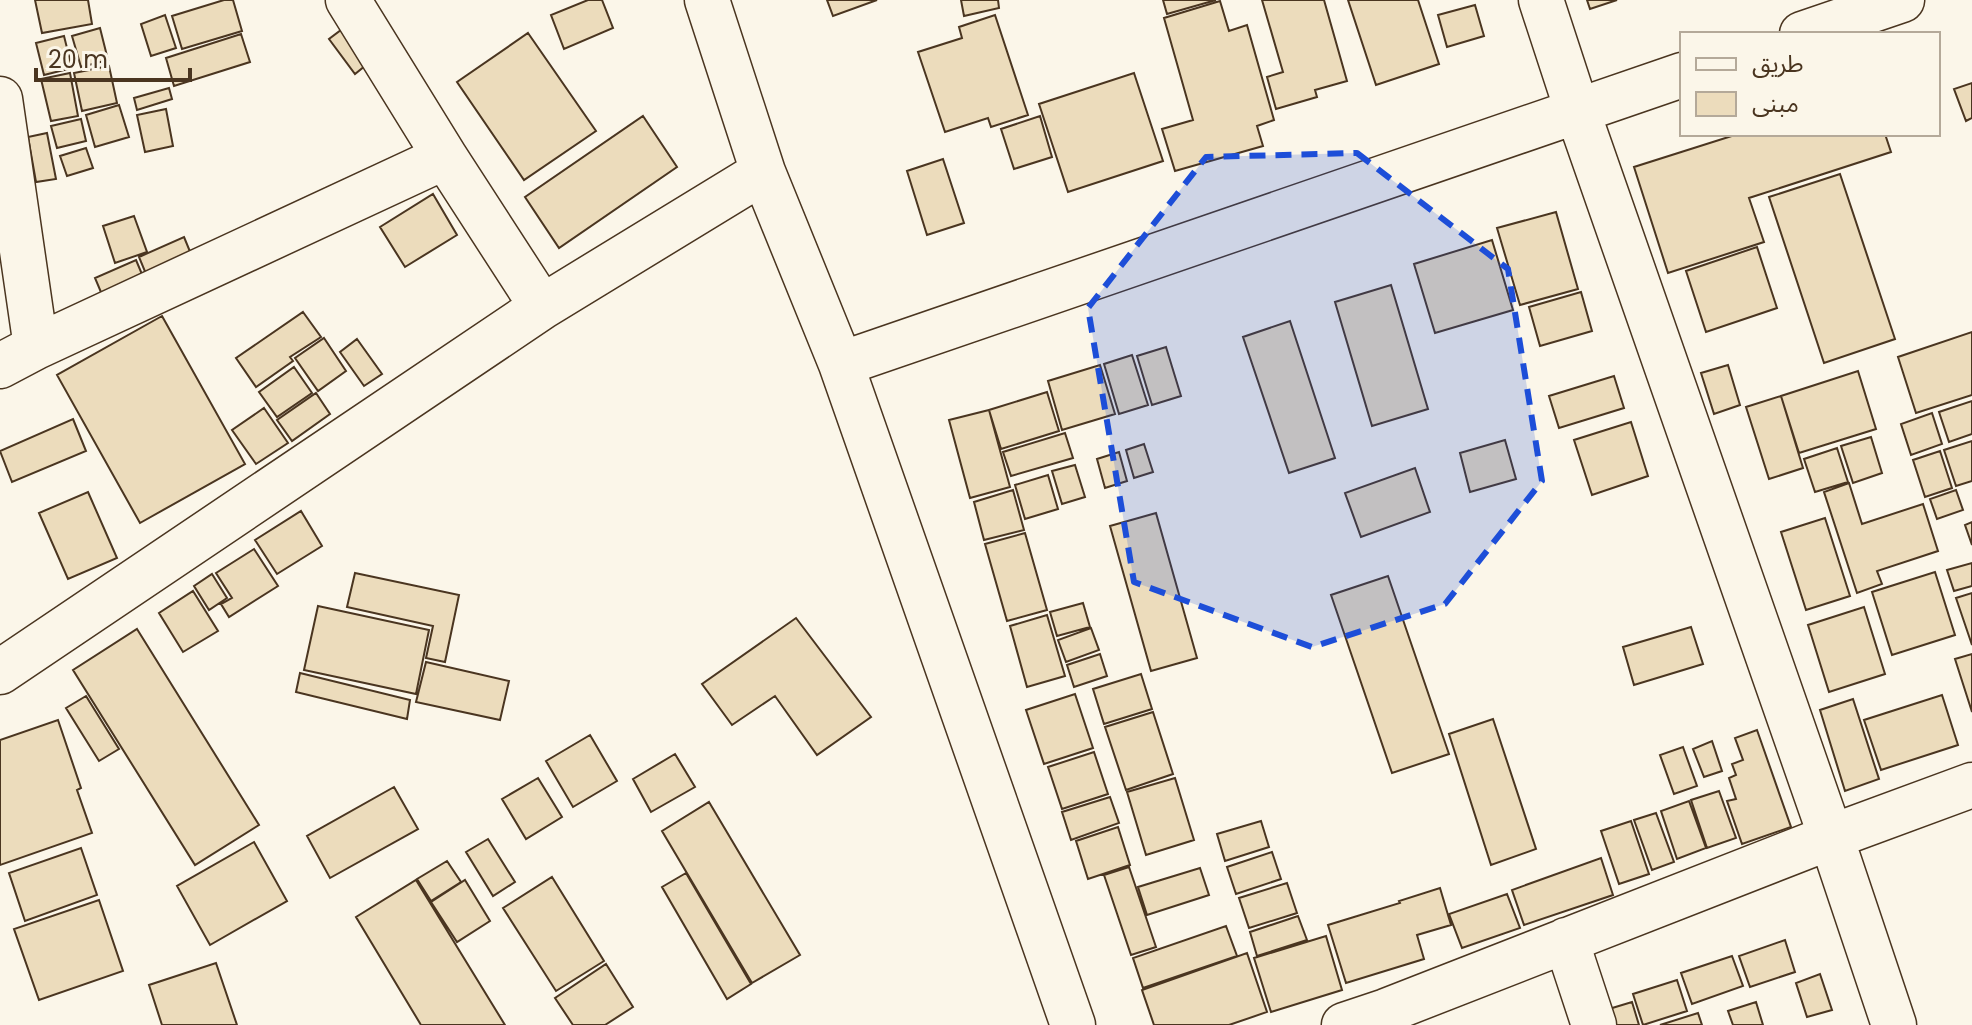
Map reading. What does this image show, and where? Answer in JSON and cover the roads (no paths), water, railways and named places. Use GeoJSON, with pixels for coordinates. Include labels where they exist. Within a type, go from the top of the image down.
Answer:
{"type":"FeatureCollection","features":[{"type":"Feature","properties":{"kind":"street"},"geometry":{"type":"LineString","coordinates":[[348,0],[542,307]]}},
{"type":"Feature","properties":{"kind":"street"},"geometry":{"type":"LineString","coordinates":[[707,0],[763,172],[841,364],[1073,1025]]}},
{"type":"Feature","properties":{"kind":"street"},"geometry":{"type":"LineString","coordinates":[[1541,0],[1894,1025]]}},
{"type":"Feature","properties":{"kind":"street"},"geometry":{"type":"LineString","coordinates":[[1806,32],[1852,8],[1902,0]]}},
{"type":"Feature","properties":{"kind":"street"},"geometry":{"type":"LineString","coordinates":[[841,364],[1680,76]]}},
{"type":"Feature","properties":{"kind":"street"},"geometry":{"type":"LineString","coordinates":[[0,99],[18,356],[445,157]]}},
{"type":"Feature","properties":{"kind":"street"},"geometry":{"type":"LineString","coordinates":[[0,672],[542,307],[763,172]]}},
{"type":"Feature","properties":{"kind":"street"},"geometry":{"type":"LineString","coordinates":[[1344,1025],[1388,1018],[1566,940],[1972,785]]}},
{"type":"Feature","properties":{"kind":"street"},"geometry":{"type":"LineString","coordinates":[[1566,940],[1594,1025]]}}]}
